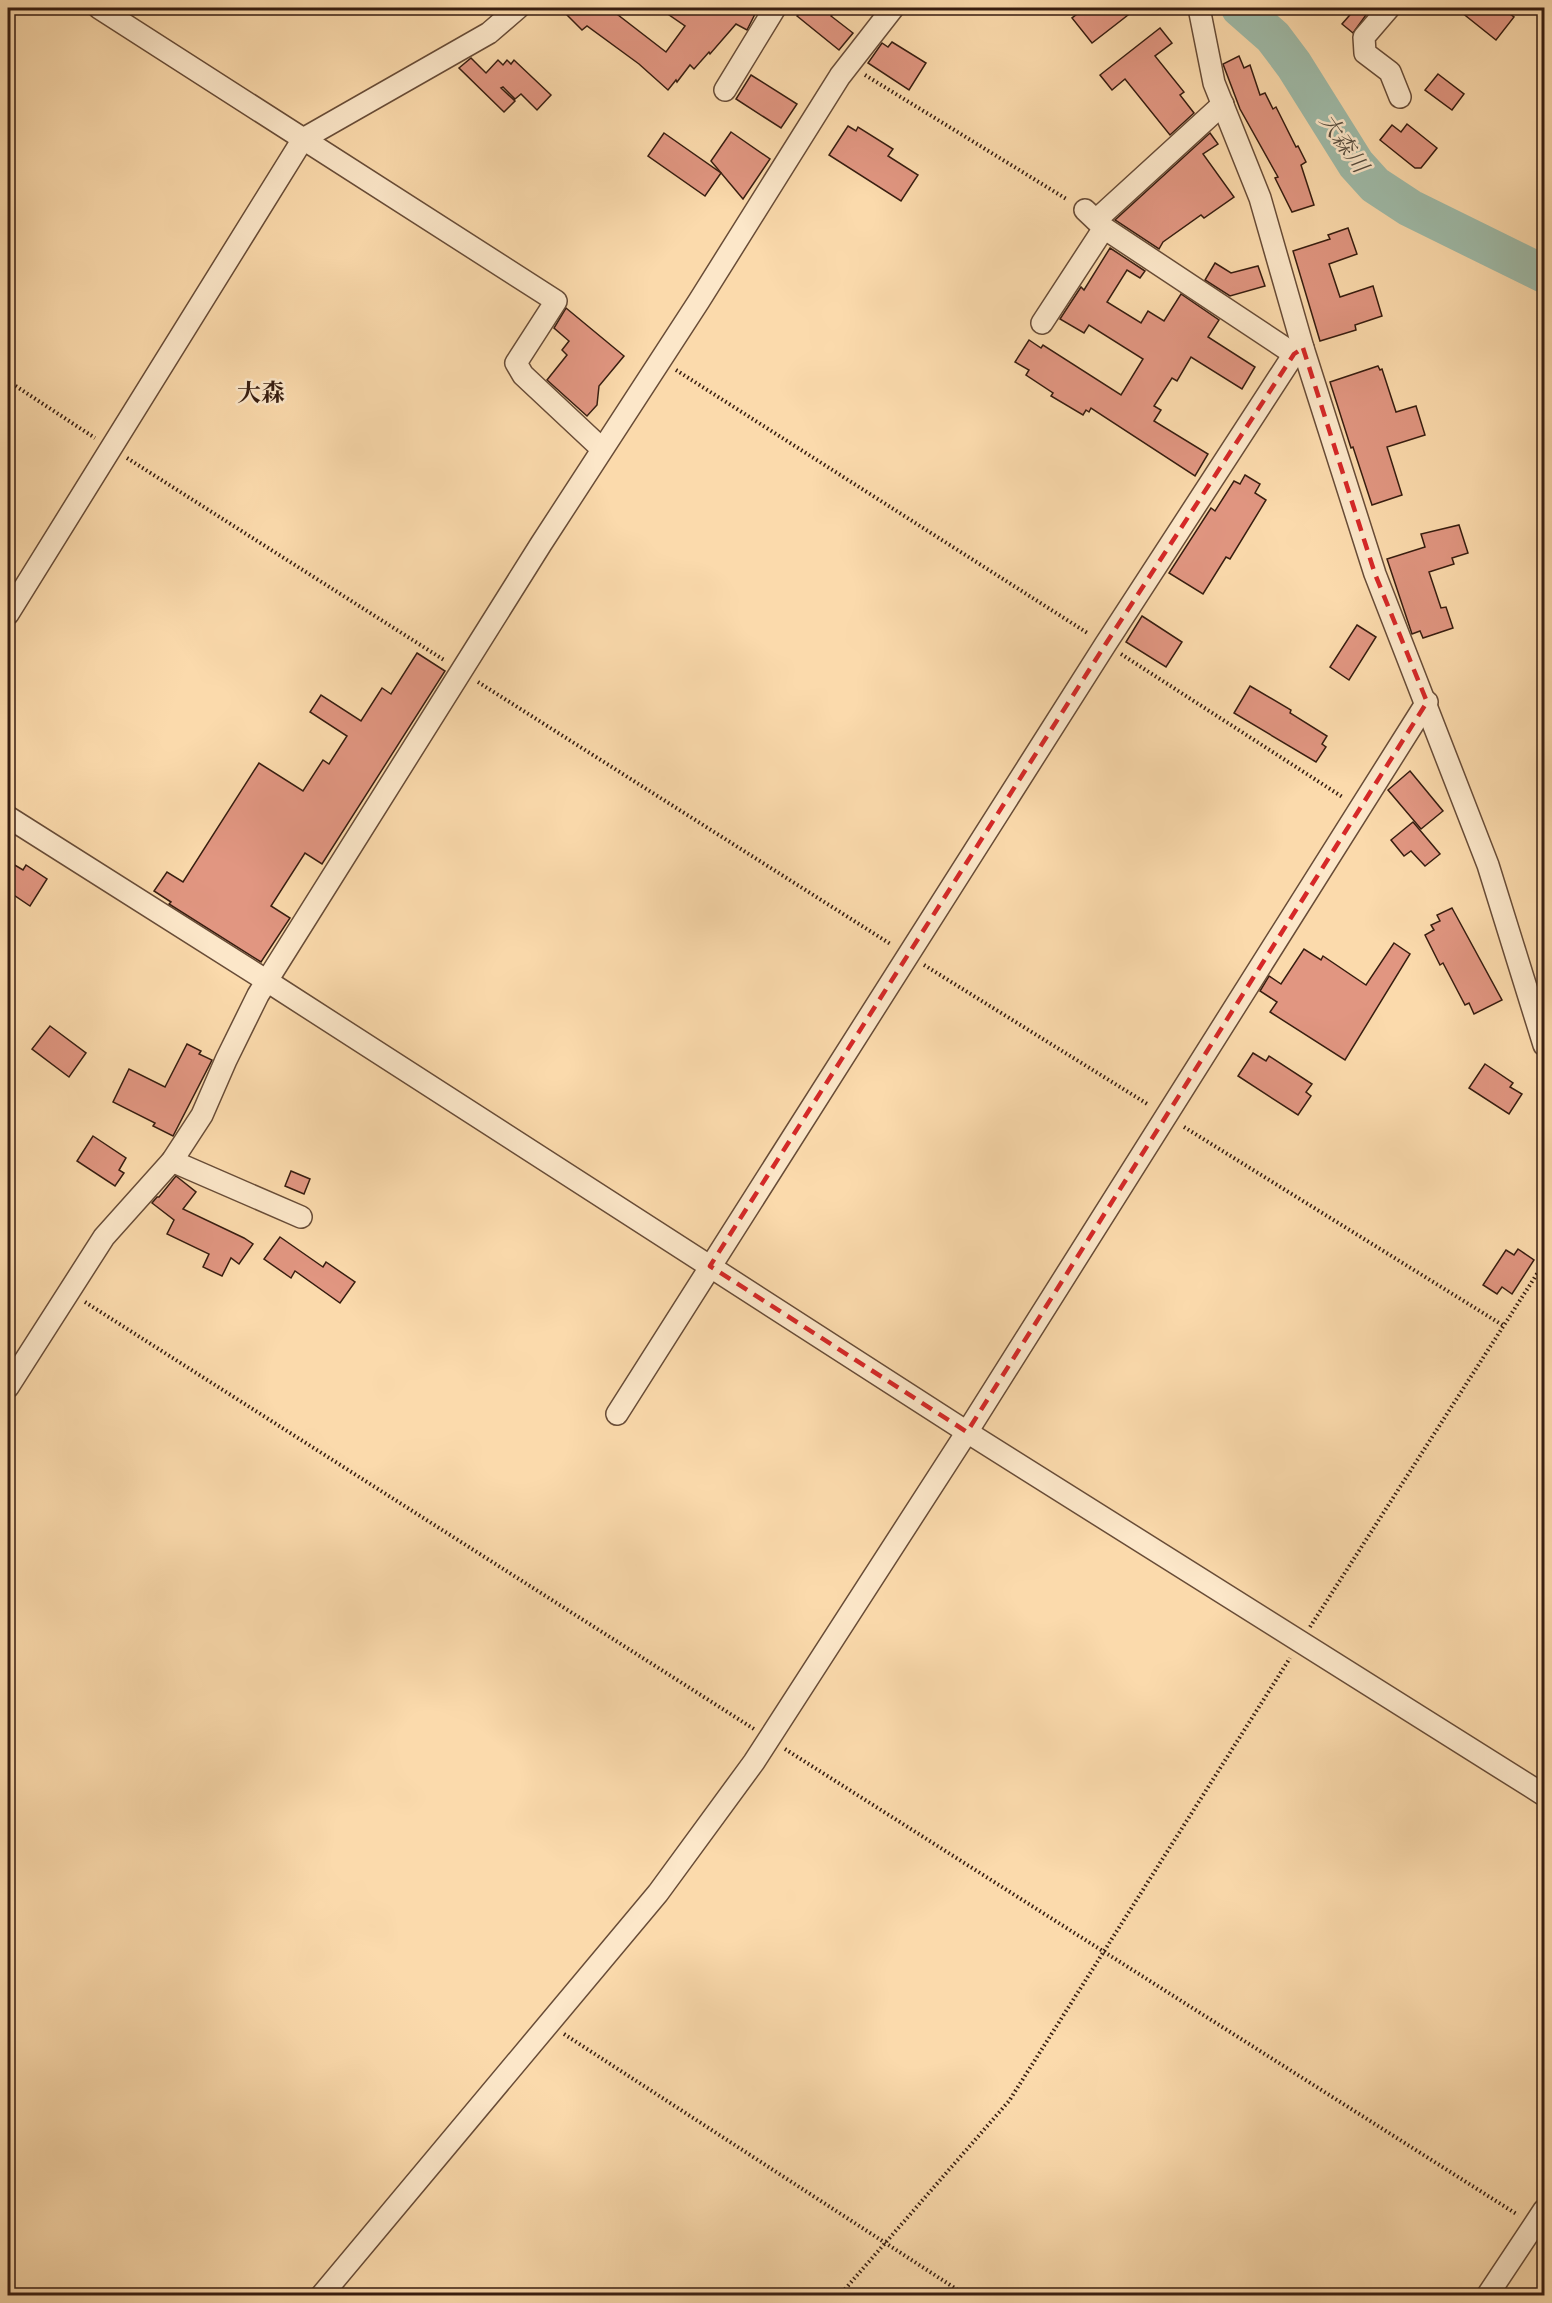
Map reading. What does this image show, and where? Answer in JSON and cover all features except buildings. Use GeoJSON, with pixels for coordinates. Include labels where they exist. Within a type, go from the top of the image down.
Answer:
{"type":"FeatureCollection","features":[{"type":"Feature","properties":{"kind":"street"},"geometry":{"type":"LineString","coordinates":[[99,8],[556,301],[516,363],[523,375],[602,449]]}},
{"type":"Feature","properties":{"kind":"street"},"geometry":{"type":"LineString","coordinates":[[8,614],[303,139],[489,33],[518,8]]}},
{"type":"Feature","properties":{"kind":"street"},"geometry":{"type":"LineString","coordinates":[[726,90],[775,8]]}},
{"type":"Feature","properties":{"kind":"street"},"geometry":{"type":"LineString","coordinates":[[8,1387],[104,1237],[172,1161],[202,1115],[258,995],[602,449],[849,65],[893,8]]}},
{"type":"Feature","properties":{"kind":"street"},"geometry":{"type":"LineString","coordinates":[[1389,8],[1364,37],[1365,53],[1390,72],[1400,97]]}},
{"type":"Feature","properties":{"kind":"street"},"geometry":{"type":"LineString","coordinates":[[1200,11],[1214,82],[1260,198],[1299,351],[1375,574],[1427,702],[1488,865],[1545,1045]]}},
{"type":"Feature","properties":{"kind":"street"},"geometry":{"type":"LineString","coordinates":[[1042,323],[1095,219],[1223,104]]}},
{"type":"Feature","properties":{"kind":"street"},"geometry":{"type":"LineString","coordinates":[[1095,219],[1299,351]]}},
{"type":"Feature","properties":{"kind":"street"},"geometry":{"type":"LineString","coordinates":[[616,1414],[1106,645],[1299,351]]}},
{"type":"Feature","properties":{"kind":"street"},"geometry":{"type":"LineString","coordinates":[[321,2295],[658,1893],[769,1738],[967,1432],[1427,702]]}},
{"type":"Feature","properties":{"kind":"street"},"geometry":{"type":"LineString","coordinates":[[8,817],[967,1432],[1545,1795]]}},
{"type":"Feature","properties":{"kind":"street"},"geometry":{"type":"LineString","coordinates":[[172,1161],[301,1217]]}},
{"type":"Feature","properties":{"kind":"street"},"geometry":{"type":"LineString","coordinates":[[1486,2295],[1539,2218]]}},
{"type":"Feature","properties":{"kind":"path"},"geometry":{"type":"LineString","coordinates":[[849,65],[1095,219]]}},
{"type":"Feature","properties":{"kind":"path"},"geometry":{"type":"LineString","coordinates":[[660,360],[1360,808]]}},
{"type":"Feature","properties":{"kind":"path"},"geometry":{"type":"LineString","coordinates":[[8,381],[908,955],[1504,1326]]}},
{"type":"Feature","properties":{"kind":"path"},"geometry":{"type":"LineString","coordinates":[[839,2295],[1009,2101],[1300,1642],[1545,1263]]}},
{"type":"Feature","properties":{"kind":"path"},"geometry":{"type":"LineString","coordinates":[[69,1292],[1103,1952],[1539,2218]]}},
{"type":"Feature","properties":{"kind":"path"},"geometry":{"type":"LineString","coordinates":[[549,2024],[967,2295]]}},
{"type":"Feature","properties":{"kind":"highlighted area"},"geometry":{"type":"Polygon","coordinates":[[[1303,348],[1375,574],[1427,702],[967,1432],[710,1266],[1105,645],[1294,354],[1303,348]]]}},
{"type":"Feature","properties":{"kind":"waterway","name":"大森川"},"geometry":{"type":"LineString","coordinates":[[1240,8],[1273,37],[1294,65],[1356,164],[1375,185],[1410,208],[1544,274]]}},
{"type":"Feature","properties":{"kind":"district","name":"大森"},"geometry":{"type":"Point","coordinates":[261,393]}}]}
